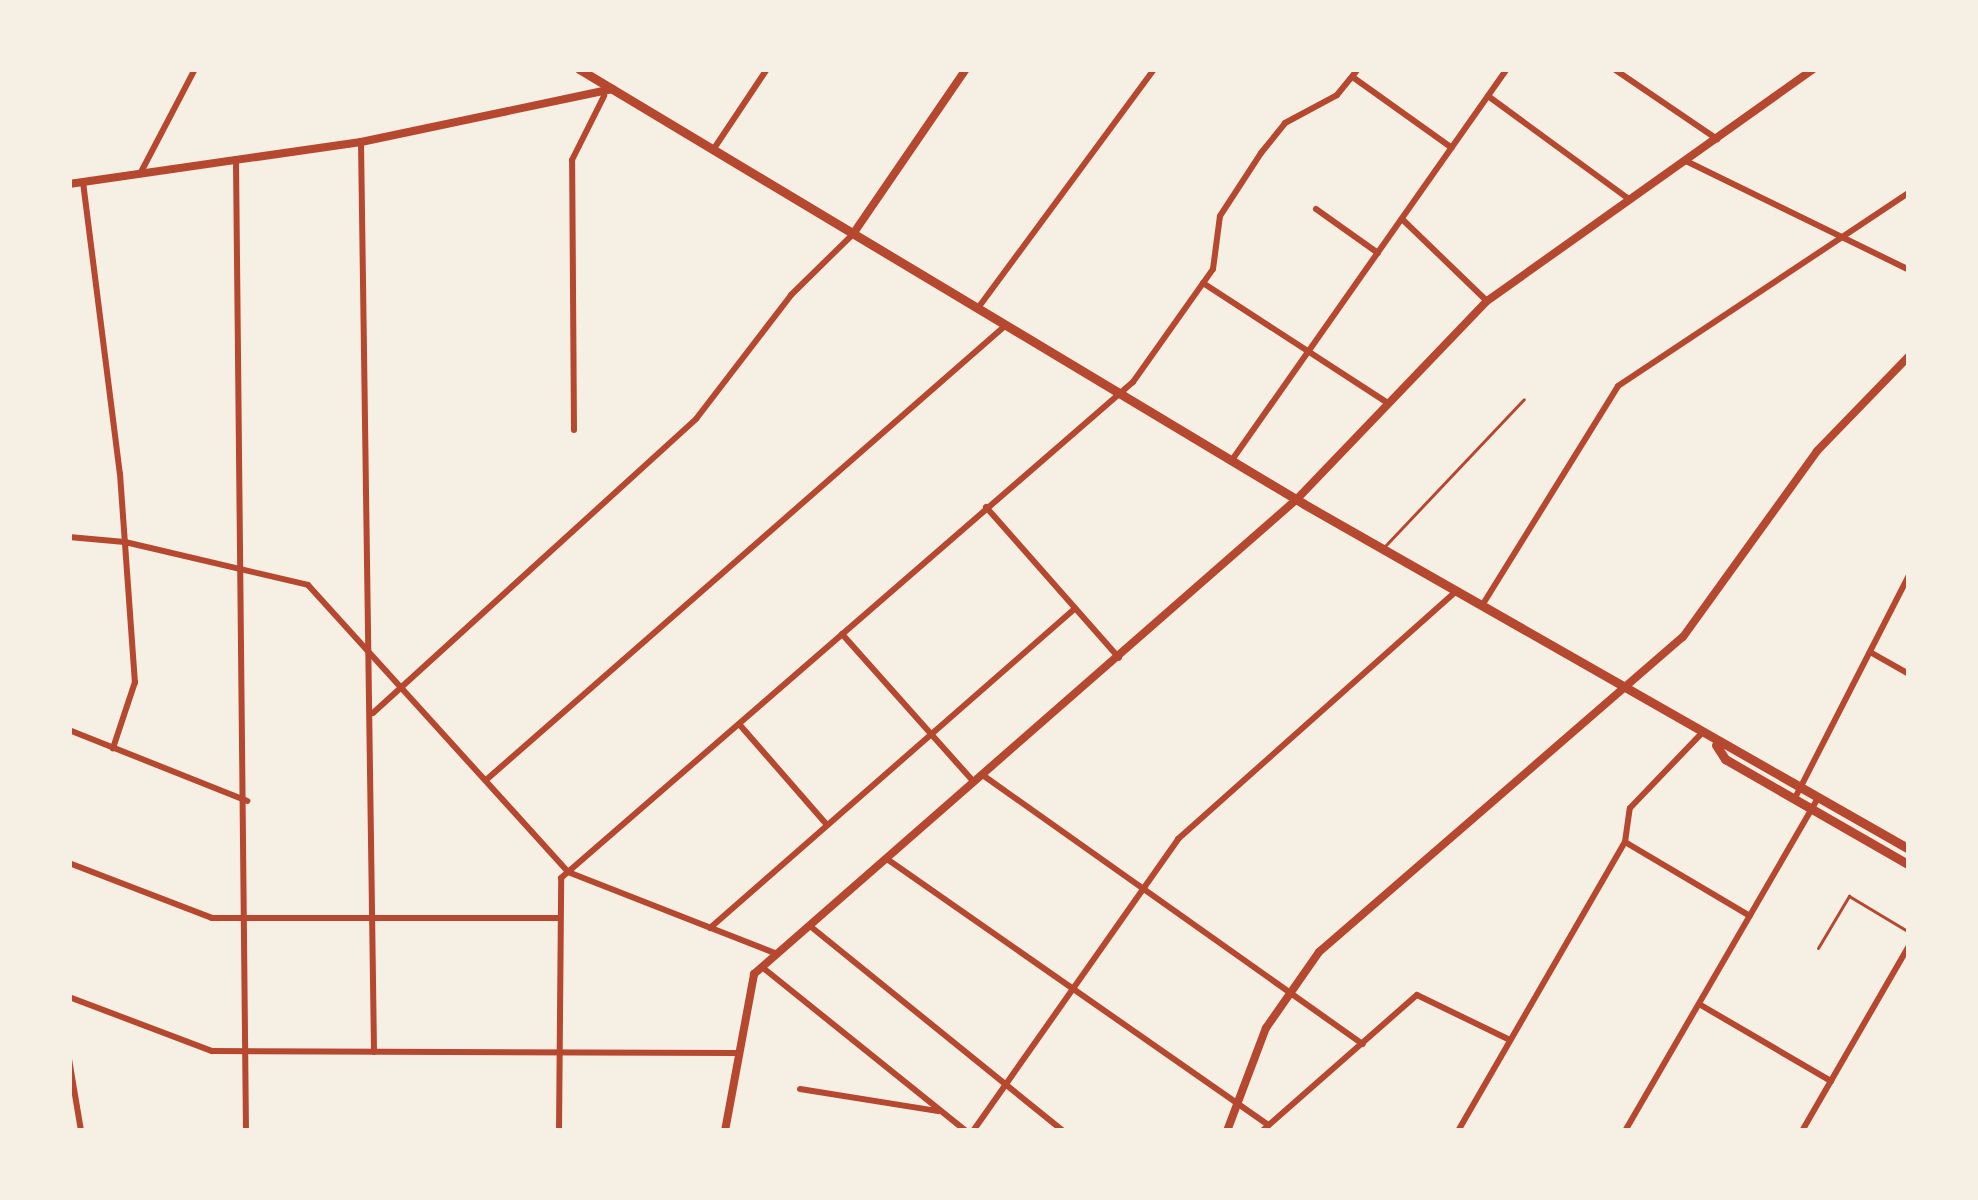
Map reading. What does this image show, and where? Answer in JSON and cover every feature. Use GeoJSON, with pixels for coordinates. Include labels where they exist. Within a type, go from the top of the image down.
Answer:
{"type":"FeatureCollection","features":[{"type":"Feature","properties":{"kind":"main road"},"geometry":{"type":"LineString","coordinates":[[579,69],[594,73],[608,93],[713,150],[1700,735],[1716,745],[1725,759],[1909,865]]}},
{"type":"Feature","properties":{"kind":"main road"},"geometry":{"type":"LineString","coordinates":[[1716,745],[1729,744],[1909,849]]}},
{"type":"Feature","properties":{"kind":"street"},"geometry":{"type":"LineString","coordinates":[[140,174],[195,69]]}},
{"type":"Feature","properties":{"kind":"street"},"geometry":{"type":"LineString","coordinates":[[713,150],[767,69]]}},
{"type":"Feature","properties":{"kind":"street"},"geometry":{"type":"LineString","coordinates":[[374,713],[696,419],[791,295],[853,233],[966,69]]}},
{"type":"Feature","properties":{"kind":"street"},"geometry":{"type":"LineString","coordinates":[[978,308],[1154,69]]}},
{"type":"Feature","properties":{"kind":"street"},"geometry":{"type":"LineString","coordinates":[[1232,460],[1507,69]]}},
{"type":"Feature","properties":{"kind":"street"},"geometry":{"type":"LineString","coordinates":[[1614,69],[1717,139]]}},
{"type":"Feature","properties":{"kind":"street"},"geometry":{"type":"LineString","coordinates":[[725,1131],[751,981],[762,967],[1297,499],[1487,301],[1811,70]]}},
{"type":"Feature","properties":{"kind":"street"},"geometry":{"type":"LineString","coordinates":[[559,1131],[559,883],[568,872],[1118,392],[1216,262],[1220,216],[1278,130],[1356,73],[1452,148]]}},
{"type":"Feature","properties":{"kind":"street"},"geometry":{"type":"LineString","coordinates":[[69,184],[361,142],[608,93]]}},
{"type":"Feature","properties":{"kind":"street"},"geometry":{"type":"LineString","coordinates":[[574,430],[572,160],[608,93]]}},
{"type":"Feature","properties":{"kind":"street"},"geometry":{"type":"LineString","coordinates":[[1488,96],[1630,200]]}},
{"type":"Feature","properties":{"kind":"street"},"geometry":{"type":"LineString","coordinates":[[361,142],[374,713],[374,1052]]}},
{"type":"Feature","properties":{"kind":"street"},"geometry":{"type":"LineString","coordinates":[[236,161],[247,800],[245,1131]]}},
{"type":"Feature","properties":{"kind":"street"},"geometry":{"type":"LineString","coordinates":[[1686,161],[1909,269]]}},
{"type":"Feature","properties":{"kind":"street"},"geometry":{"type":"LineString","coordinates":[[83,182],[125,542],[135,682],[113,748]]}},
{"type":"Feature","properties":{"kind":"street"},"geometry":{"type":"LineString","coordinates":[[1482,607],[1612,393],[1909,194]]}},
{"type":"Feature","properties":{"kind":"street"},"geometry":{"type":"LineString","coordinates":[[1316,209],[1378,253]]}},
{"type":"Feature","properties":{"kind":"street"},"geometry":{"type":"LineString","coordinates":[[1402,219],[1487,301]]}},
{"type":"Feature","properties":{"kind":"street"},"geometry":{"type":"LineString","coordinates":[[1203,283],[1388,404]]}},
{"type":"Feature","properties":{"kind":"street"},"geometry":{"type":"LineString","coordinates":[[486,781],[1006,325]]}},
{"type":"Feature","properties":{"kind":"street"},"geometry":{"type":"LineString","coordinates":[[1227,1131],[1236,1100],[1291,990],[1365,907],[1683,638],[1817,451],[1909,356]]}},
{"type":"Feature","properties":{"kind":"street"},"geometry":{"type":"LineString","coordinates":[[986,506],[1118,658]]}},
{"type":"Feature","properties":{"kind":"street"},"geometry":{"type":"LineString","coordinates":[[69,537],[125,542],[308,585],[568,872],[777,954]]}},
{"type":"Feature","properties":{"kind":"street"},"geometry":{"type":"LineString","coordinates":[[1795,798],[1909,575]]}},
{"type":"Feature","properties":{"kind":"street"},"geometry":{"type":"LineString","coordinates":[[762,967],[970,1131],[1184,832],[1455,592]]}},
{"type":"Feature","properties":{"kind":"street"},"geometry":{"type":"LineString","coordinates":[[710,928],[1075,608]]}},
{"type":"Feature","properties":{"kind":"street"},"geometry":{"type":"LineString","coordinates":[[842,633],[975,784]]}},
{"type":"Feature","properties":{"kind":"street"},"geometry":{"type":"LineString","coordinates":[[1870,652],[1909,674]]}},
{"type":"Feature","properties":{"kind":"street"},"geometry":{"type":"LineString","coordinates":[[739,724],[827,825]]}},
{"type":"Feature","properties":{"kind":"street"},"geometry":{"type":"LineString","coordinates":[[69,730],[247,800]]}},
{"type":"Feature","properties":{"kind":"street"},"geometry":{"type":"LineString","coordinates":[[1458,1131],[1625,842],[1630,808],[1700,735]]}},
{"type":"Feature","properties":{"kind":"street"},"geometry":{"type":"LineString","coordinates":[[984,776],[1363,1044]]}},
{"type":"Feature","properties":{"kind":"street"},"geometry":{"type":"LineString","coordinates":[[1625,1131],[1819,797]]}},
{"type":"Feature","properties":{"kind":"street"},"geometry":{"type":"LineString","coordinates":[[1625,842],[1750,916]]}},
{"type":"Feature","properties":{"kind":"street"},"geometry":{"type":"LineString","coordinates":[[887,860],[1236,1100],[1265,1128],[1423,994],[1508,1040]]}},
{"type":"Feature","properties":{"kind":"street"},"geometry":{"type":"LineString","coordinates":[[69,862],[201,916],[559,918]]}},
{"type":"Feature","properties":{"kind":"street"},"geometry":{"type":"LineString","coordinates":[[810,926],[1063,1131]]}},
{"type":"Feature","properties":{"kind":"street"},"geometry":{"type":"LineString","coordinates":[[1802,1131],[1909,946]]}},
{"type":"Feature","properties":{"kind":"street"},"geometry":{"type":"LineString","coordinates":[[69,998],[200,1049],[737,1052]]}},
{"type":"Feature","properties":{"kind":"street"},"geometry":{"type":"LineString","coordinates":[[1699,1004],[1831,1081]]}},
{"type":"Feature","properties":{"kind":"street"},"geometry":{"type":"LineString","coordinates":[[69,1059],[81,1131]]}},
{"type":"Feature","properties":{"kind":"street"},"geometry":{"type":"LineString","coordinates":[[800,1089],[939,1111]]}},
{"type":"Feature","properties":{"kind":"lane"},"geometry":{"type":"LineString","coordinates":[[1382,549],[1524,400]]}},
{"type":"Feature","properties":{"kind":"lane"},"geometry":{"type":"LineString","coordinates":[[1819,948],[1849,896],[1909,932]]}}]}
